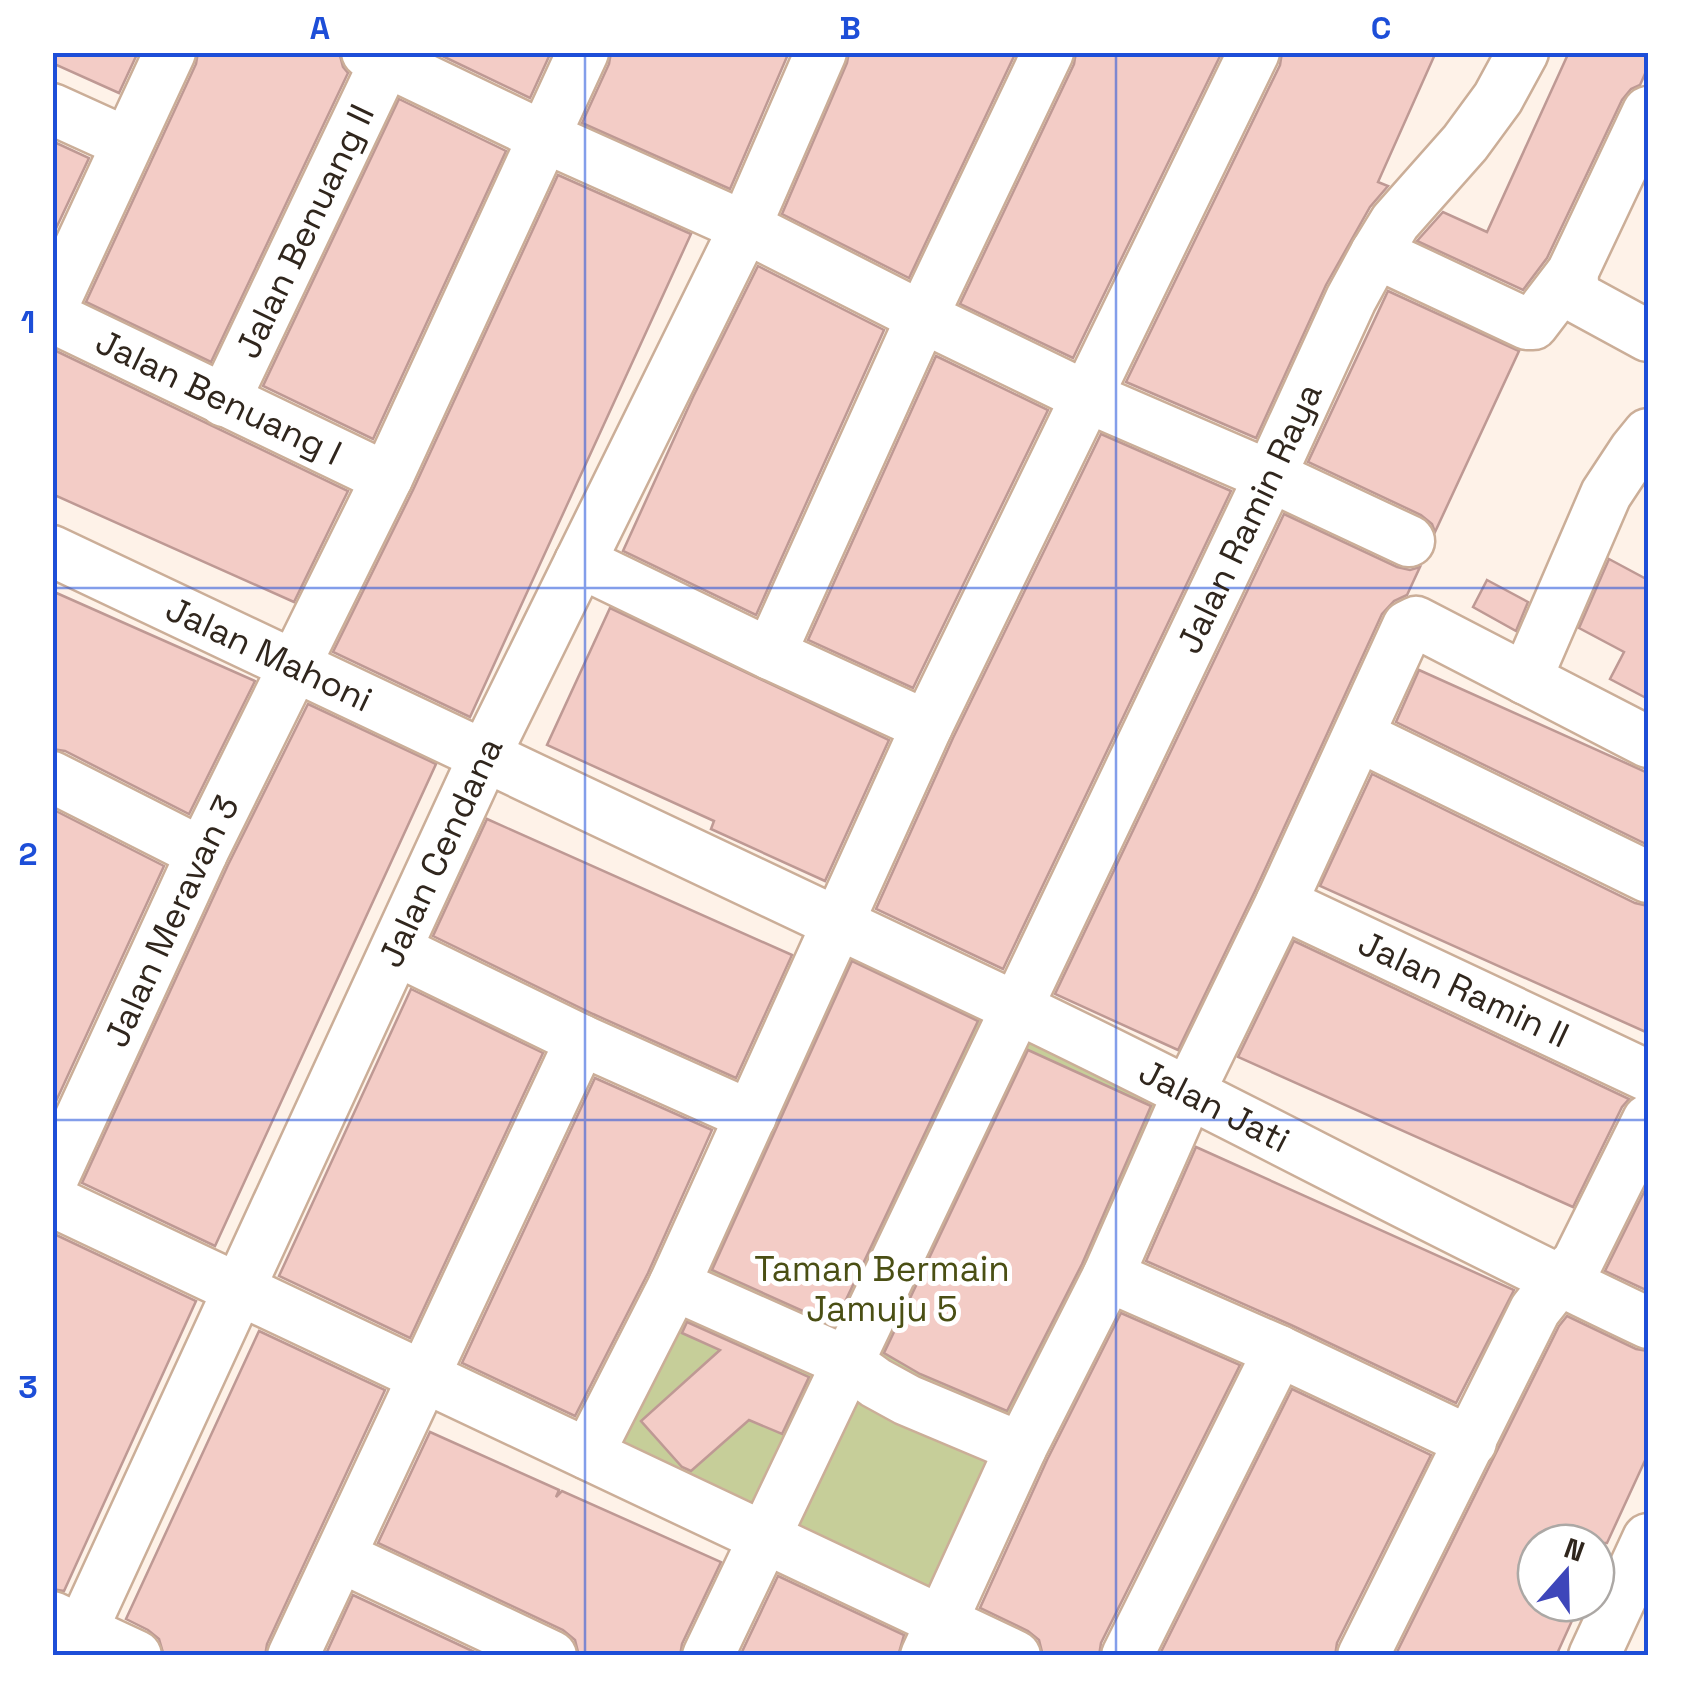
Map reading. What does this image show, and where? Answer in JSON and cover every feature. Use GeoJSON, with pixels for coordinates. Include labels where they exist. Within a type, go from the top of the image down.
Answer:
{"type":"FeatureCollection","features":[{"type":"Feature","properties":{"kind":"street"},"geometry":{"type":"LineString","coordinates":[[52,307],[170,52]]}},
{"type":"Feature","properties":{"kind":"street","name":"Jalan Meravan 3"},"geometry":{"type":"LineString","coordinates":[[52,1180],[202,853],[387,478],[582,52]]}},
{"type":"Feature","properties":{"kind":"street","name":"Jalan Cendana"},"geometry":{"type":"LineString","coordinates":[[68,1634],[238,1289],[484,757],[745,227],[821,52]]}},
{"type":"Feature","properties":{"kind":"street"},"geometry":{"type":"LineString","coordinates":[[770,654],[922,317],[1048,52]]}},
{"type":"Feature","properties":{"kind":"street"},"geometry":{"type":"LineString","coordinates":[[588,1454],[674,1284],[928,726],[1254,52]]}},
{"type":"Feature","properties":{"kind":"street","name":"Jalan Ramin Raya"},"geometry":{"type":"LineString","coordinates":[[708,1656],[1270,476],[1350,298],[1395,222],[1466,143],[1498,98],[1523,52]]}},
{"type":"Feature","properties":{"kind":"street"},"geometry":{"type":"LineString","coordinates":[[381,56],[542,136],[745,227],[1088,396],[1409,541]]}},
{"type":"Feature","properties":{"kind":"street","name":"Jalan Benuang II"},"geometry":{"type":"LineString","coordinates":[[224,402],[381,56]]}},
{"type":"Feature","properties":{"kind":"street"},"geometry":{"type":"LineString","coordinates":[[52,108],[127,142]]}},
{"type":"Feature","properties":{"kind":"street"},"geometry":{"type":"LineString","coordinates":[[1376,253],[1533,324],[1572,273],[1648,112]]}},
{"type":"Feature","properties":{"kind":"street"},"geometry":{"type":"LineString","coordinates":[[1572,273],[1574,290],[1580,299],[1648,336]]}},
{"type":"Feature","properties":{"kind":"street","name":"Jalan Benuang I"},"geometry":{"type":"LineString","coordinates":[[52,318],[387,478]]}},
{"type":"Feature","properties":{"kind":"street"},"geometry":{"type":"LineString","coordinates":[[1526,679],[1606,494],[1648,434]]}},
{"type":"Feature","properties":{"kind":"street","name":"Jalan Mahoni"},"geometry":{"type":"LineString","coordinates":[[52,551],[484,757]]}},
{"type":"Feature","properties":{"kind":"street"},"geometry":{"type":"LineString","coordinates":[[580,562],[928,726]]}},
{"type":"Feature","properties":{"kind":"street"},"geometry":{"type":"LineString","coordinates":[[934,1638],[1020,1448],[1108,1276],[1189,1092],[1411,623],[1416,622],[1648,742]]}},
{"type":"Feature","properties":{"kind":"street"},"geometry":{"type":"LineString","coordinates":[[1359,736],[1648,877]]}},
{"type":"Feature","properties":{"kind":"street","name":"Jalan Jati"},"geometry":{"type":"LineString","coordinates":[[484,757],[1017,1008],[1648,1323]]}},
{"type":"Feature","properties":{"kind":"street"},"geometry":{"type":"LineString","coordinates":[[52,778],[202,853]]}},
{"type":"Feature","properties":{"kind":"street","name":"Jalan Ramin II"},"geometry":{"type":"LineString","coordinates":[[1281,903],[1648,1076]]}},
{"type":"Feature","properties":{"kind":"street"},"geometry":{"type":"LineString","coordinates":[[396,950],[581,1040],[751,1116]]}},
{"type":"Feature","properties":{"kind":"street"},"geometry":{"type":"LineString","coordinates":[[292,1656],[581,1040]]}},
{"type":"Feature","properties":{"kind":"street"},"geometry":{"type":"LineString","coordinates":[[1363,1656],[1536,1310],[1576,1263],[1648,1120]]}},
{"type":"Feature","properties":{"kind":"street"},"geometry":{"type":"LineString","coordinates":[[52,1201],[764,1536],[934,1638],[1015,1656]]}},
{"type":"Feature","properties":{"kind":"street"},"geometry":{"type":"LineString","coordinates":[[1108,1276],[1280,1351],[1471,1442]]}},
{"type":"Feature","properties":{"kind":"street"},"geometry":{"type":"LineString","coordinates":[[674,1284],[847,1362],[907,1400],[1020,1448]]}},
{"type":"Feature","properties":{"kind":"street"},"geometry":{"type":"LineString","coordinates":[[1127,1656],[1280,1351]]}},
{"type":"Feature","properties":{"kind":"street"},"geometry":{"type":"LineString","coordinates":[[1594,1656],[1648,1542]]}},
{"type":"Feature","properties":{"kind":"street"},"geometry":{"type":"LineString","coordinates":[[341,1557],[551,1656]]}},
{"type":"Feature","properties":{"kind":"street"},"geometry":{"type":"LineString","coordinates":[[68,1634],[136,1656]]}},
{"type":"Feature","properties":{"kind":"green space","name":"Taman Bermain Jamuju 5"},"geometry":{"type":"Polygon","coordinates":[[[837,923],[1189,1092],[943,1620],[588,1454],[837,923]]]}},
{"type":"Feature","properties":{"kind":"building"},"geometry":{"type":"Polygon","coordinates":[[[52,52],[138,52],[119,93],[52,63],[52,52]]]}},
{"type":"Feature","properties":{"kind":"building"},"geometry":{"type":"Polygon","coordinates":[[[198,52],[339,52],[348,73],[211,362],[86,302],[196,64],[198,52]]]}},
{"type":"Feature","properties":{"kind":"building"},"geometry":{"type":"Polygon","coordinates":[[[434,52],[551,52],[530,98],[434,52]]]}},
{"type":"Feature","properties":{"kind":"building"},"geometry":{"type":"Polygon","coordinates":[[[611,52],[789,52],[730,189],[582,123],[611,52]]]}},
{"type":"Feature","properties":{"kind":"building"},"geometry":{"type":"Polygon","coordinates":[[[849,52],[1016,52],[909,278],[782,214],[849,52]]]}},
{"type":"Feature","properties":{"kind":"building"},"geometry":{"type":"Polygon","coordinates":[[[1076,52],[1222,52],[1073,358],[960,304],[1074,64],[1076,52]]]}},
{"type":"Feature","properties":{"kind":"building"},"geometry":{"type":"Polygon","coordinates":[[[1282,52],[1436,52],[1378,182],[1388,186],[1370,207],[1326,285],[1256,438],[1126,382],[1280,65],[1282,52]]]}},
{"type":"Feature","properties":{"kind":"building"},"geometry":{"type":"Polygon","coordinates":[[[1569,52],[1648,52],[1648,67],[1640,85],[1622,100],[1547,258],[1523,290],[1417,241],[1443,212],[1487,232],[1569,52]]]}},
{"type":"Feature","properties":{"kind":"building"},"geometry":{"type":"Polygon","coordinates":[[[399,99],[506,151],[373,439],[263,386],[399,99]]]}},
{"type":"Feature","properties":{"kind":"building"},"geometry":{"type":"Polygon","coordinates":[[[52,141],[89,158],[52,237],[52,141]]]}},
{"type":"Feature","properties":{"kind":"building"},"geometry":{"type":"Polygon","coordinates":[[[558,175],[691,234],[470,717],[333,652],[413,490],[558,175]]]}},
{"type":"Feature","properties":{"kind":"building"},"geometry":{"type":"Polygon","coordinates":[[[758,266],[884,330],[756,615],[623,551],[758,266]]]}},
{"type":"Feature","properties":{"kind":"building"},"geometry":{"type":"Polygon","coordinates":[[[1388,291],[1519,351],[1435,532],[1421,515],[1308,462],[1388,291]]]}},
{"type":"Feature","properties":{"kind":"building"},"geometry":{"type":"Polygon","coordinates":[[[52,349],[348,491],[294,602],[52,494],[52,349]]]}},
{"type":"Feature","properties":{"kind":"building"},"geometry":{"type":"Polygon","coordinates":[[[936,356],[1048,410],[913,688],[808,640],[936,356]]]}},
{"type":"Feature","properties":{"kind":"building"},"geometry":{"type":"Polygon","coordinates":[[[1101,434],[1231,491],[1003,969],[876,909],[953,738],[1101,434]]]}},
{"type":"Feature","properties":{"kind":"building"},"geometry":{"type":"Polygon","coordinates":[[[1284,514],[1397,567],[1420,567],[1407,595],[1394,601],[1382,614],[1178,1050],[1055,994],[1284,514]]]}},
{"type":"Feature","properties":{"kind":"building"},"geometry":{"type":"Polygon","coordinates":[[[1609,559],[1648,580],[1648,699],[1610,679],[1624,652],[1579,628],[1609,559]]]}},
{"type":"Feature","properties":{"kind":"building"},"geometry":{"type":"Polygon","coordinates":[[[1487,580],[1528,602],[1516,631],[1473,607],[1487,580]]]}},
{"type":"Feature","properties":{"kind":"building"},"geometry":{"type":"Polygon","coordinates":[[[52,591],[255,681],[189,814],[65,751],[52,749],[52,591]]]}},
{"type":"Feature","properties":{"kind":"building"},"geometry":{"type":"Polygon","coordinates":[[[610,608],[889,740],[825,881],[711,829],[714,821],[547,745],[610,608]]]}},
{"type":"Feature","properties":{"kind":"building"},"geometry":{"type":"Polygon","coordinates":[[[1419,670],[1648,773],[1648,845],[1396,722],[1419,670]]]}},
{"type":"Feature","properties":{"kind":"building"},"geometry":{"type":"Polygon","coordinates":[[[308,704],[436,764],[215,1246],[82,1183],[228,865],[308,704]]]}},
{"type":"Feature","properties":{"kind":"building"},"geometry":{"type":"Polygon","coordinates":[[[1372,774],[1648,906],[1648,1033],[1320,886],[1372,774]]]}},
{"type":"Feature","properties":{"kind":"building"},"geometry":{"type":"Polygon","coordinates":[[[52,809],[164,866],[52,1110],[52,809]]]}},
{"type":"Feature","properties":{"kind":"building"},"geometry":{"type":"Polygon","coordinates":[[[487,819],[792,955],[736,1078],[433,936],[487,819]]]}},
{"type":"Feature","properties":{"kind":"building"},"geometry":{"type":"Polygon","coordinates":[[[1294,941],[1629,1099],[1573,1207],[1238,1057],[1294,941]]]}},
{"type":"Feature","properties":{"kind":"building"},"geometry":{"type":"Polygon","coordinates":[[[852,961],[978,1021],[834,1325],[712,1270],[852,961]]]}},
{"type":"Feature","properties":{"kind":"building"},"geometry":{"type":"Polygon","coordinates":[[[411,989],[543,1053],[410,1338],[279,1276],[411,989]]]}},
{"type":"Feature","properties":{"kind":"building"},"geometry":{"type":"Polygon","coordinates":[[[1028,1050],[1151,1106],[1082,1264],[1007,1411],[920,1374],[884,1353],[1028,1050]]]}},
{"type":"Feature","properties":{"kind":"building"},"geometry":{"type":"Polygon","coordinates":[[[595,1078],[712,1130],[648,1273],[575,1416],[462,1363],[595,1078]]]}},
{"type":"Feature","properties":{"kind":"building"},"geometry":{"type":"Polygon","coordinates":[[[1196,1147],[1514,1290],[1456,1403],[1146,1261],[1196,1147]]]}},
{"type":"Feature","properties":{"kind":"building"},"geometry":{"type":"Polygon","coordinates":[[[1648,1184],[1648,1291],[1605,1271],[1648,1184]]]}},
{"type":"Feature","properties":{"kind":"building"},"geometry":{"type":"Polygon","coordinates":[[[52,1233],[196,1301],[64,1591],[52,1589],[52,1233]]]}},
{"type":"Feature","properties":{"kind":"building"},"geometry":{"type":"Polygon","coordinates":[[[1121,1313],[1240,1365],[1101,1643],[1099,1656],[1043,1656],[1039,1640],[1028,1631],[980,1608],[1047,1460],[1121,1313]]]}},
{"type":"Feature","properties":{"kind":"building"},"geometry":{"type":"Polygon","coordinates":[[[1567,1316],[1648,1351],[1648,1454],[1616,1523],[1516,1523],[1516,1623],[1571,1623],[1556,1656],[1395,1656],[1567,1316]]]}},
{"type":"Feature","properties":{"kind":"building"},"geometry":{"type":"Polygon","coordinates":[[[687,1322],[809,1377],[782,1434],[749,1420],[691,1471],[682,1467],[641,1421],[720,1350],[682,1333],[687,1322]]]}},
{"type":"Feature","properties":{"kind":"building"},"geometry":{"type":"Polygon","coordinates":[[[259,1331],[385,1390],[267,1644],[265,1656],[164,1656],[159,1639],[126,1619],[259,1331]]]}},
{"type":"Feature","properties":{"kind":"building"},"geometry":{"type":"Polygon","coordinates":[[[1292,1389],[1431,1455],[1337,1643],[1335,1656],[1159,1656],[1292,1389]]]}},
{"type":"Feature","properties":{"kind":"building"},"geometry":{"type":"Polygon","coordinates":[[[430,1432],[559,1490],[556,1497],[562,1491],[721,1562],[680,1656],[579,1656],[575,1640],[563,1630],[378,1543],[430,1432]]]}},
{"type":"Feature","properties":{"kind":"building"},"geometry":{"type":"Polygon","coordinates":[[[778,1576],[904,1635],[898,1656],[740,1656],[778,1576]]]}},
{"type":"Feature","properties":{"kind":"building"},"geometry":{"type":"Polygon","coordinates":[[[353,1595],[483,1656],[325,1656],[353,1595]]]}}]}
